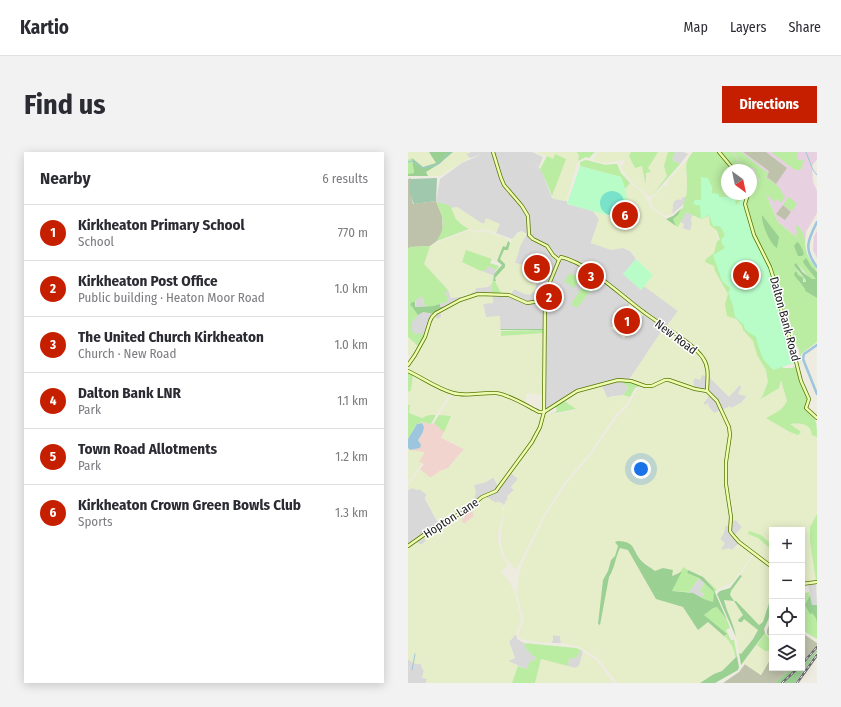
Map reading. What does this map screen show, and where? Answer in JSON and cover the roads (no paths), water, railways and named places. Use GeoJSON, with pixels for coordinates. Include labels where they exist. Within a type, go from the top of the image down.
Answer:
{"type":"FeatureCollection","features":[{"type":"Feature","properties":{"kind":"street"},"geometry":{"type":"LineString","coordinates":[[494,152],[504,185],[521,205],[528,217],[529,235],[546,246],[553,255],[560,258],[546,291],[544,303],[544,412]]}},
{"type":"Feature","properties":{"kind":"street"},"geometry":{"type":"LineString","coordinates":[[719,152],[729,164]]}},
{"type":"Feature","properties":{"kind":"street","name":"Dalton Bank Road"},"geometry":{"type":"LineString","coordinates":[[745,200],[745,204],[754,235],[770,267],[776,286],[784,322],[801,381],[809,400],[806,408],[817,418]]}},
{"type":"Feature","properties":{"kind":"street","name":"New Road"},"geometry":{"type":"LineString","coordinates":[[560,258],[577,264],[591,272],[695,349],[704,360],[707,367],[707,391]]}},
{"type":"Feature","properties":{"kind":"street"},"geometry":{"type":"LineString","coordinates":[[408,365],[415,356],[425,337],[432,317],[436,313],[460,300],[484,293],[508,295],[526,303],[534,302],[545,297]]}},
{"type":"Feature","properties":{"kind":"street"},"geometry":{"type":"LineString","coordinates":[[539,299],[544,303]]}},
{"type":"Feature","properties":{"kind":"street"},"geometry":{"type":"LineString","coordinates":[[408,371],[423,380],[453,393],[465,396],[497,393],[539,412],[544,412],[579,390],[618,380],[636,382],[645,386],[652,386],[665,380],[669,380],[695,389],[707,391],[719,403],[729,427],[730,435],[726,462],[726,484],[731,517],[730,531],[739,542],[769,565]]}},
{"type":"Feature","properties":{"kind":"street","name":"Hopton Lane"},"geometry":{"type":"LineString","coordinates":[[408,546],[435,527],[468,508],[482,497],[496,491],[532,442],[540,427],[544,412]]}},
{"type":"Feature","properties":{"kind":"street"},"geometry":{"type":"LineString","coordinates":[[805,584],[817,582]]}},
{"type":"Feature","properties":{"kind":"waterway"},"geometry":{"type":"LineString","coordinates":[[408,162],[413,161],[422,168],[432,166],[441,162],[450,152]]}},
{"type":"Feature","properties":{"kind":"waterway"},"geometry":{"type":"LineString","coordinates":[[806,152],[813,170],[817,175]]}},
{"type":"Feature","properties":{"kind":"waterway"},"geometry":{"type":"LineString","coordinates":[[817,222],[808,244],[808,250],[817,267]]}},
{"type":"Feature","properties":{"kind":"waterway"},"geometry":{"type":"LineString","coordinates":[[817,345],[804,354],[803,359],[817,394]]}},
{"type":"Feature","properties":{"kind":"waterway"},"geometry":{"type":"LineString","coordinates":[[412,670],[415,654]]}},
{"type":"Feature","properties":{"kind":"railway"},"geometry":{"type":"LineString","coordinates":[[805,661],[817,647]]}},
{"type":"Feature","properties":{"kind":"railway"},"geometry":{"type":"LineString","coordinates":[[797,683],[817,655]]}},
{"type":"Feature","properties":{"kind":"railway"},"geometry":{"type":"LineString","coordinates":[[782,683],[795,671]]}},
{"type":"Feature","properties":{"kind":"place","name":"Kirkheaton Crown Green Bowls Club"},"geometry":{"type":"Point","coordinates":[625,215]}},
{"type":"Feature","properties":{"kind":"place","name":"Town Road Allotments"},"geometry":{"type":"Point","coordinates":[537,268]}},
{"type":"Feature","properties":{"kind":"place","name":"Dalton Bank LNR"},"geometry":{"type":"Point","coordinates":[746,275]}},
{"type":"Feature","properties":{"kind":"place","name":"The United Church Kirkheaton"},"geometry":{"type":"Point","coordinates":[591,276]}},
{"type":"Feature","properties":{"kind":"place","name":"Kirkheaton Post Office"},"geometry":{"type":"Point","coordinates":[549,297]}},
{"type":"Feature","properties":{"kind":"place","name":"Kirkheaton Primary School"},"geometry":{"type":"Point","coordinates":[627,321]}}]}
